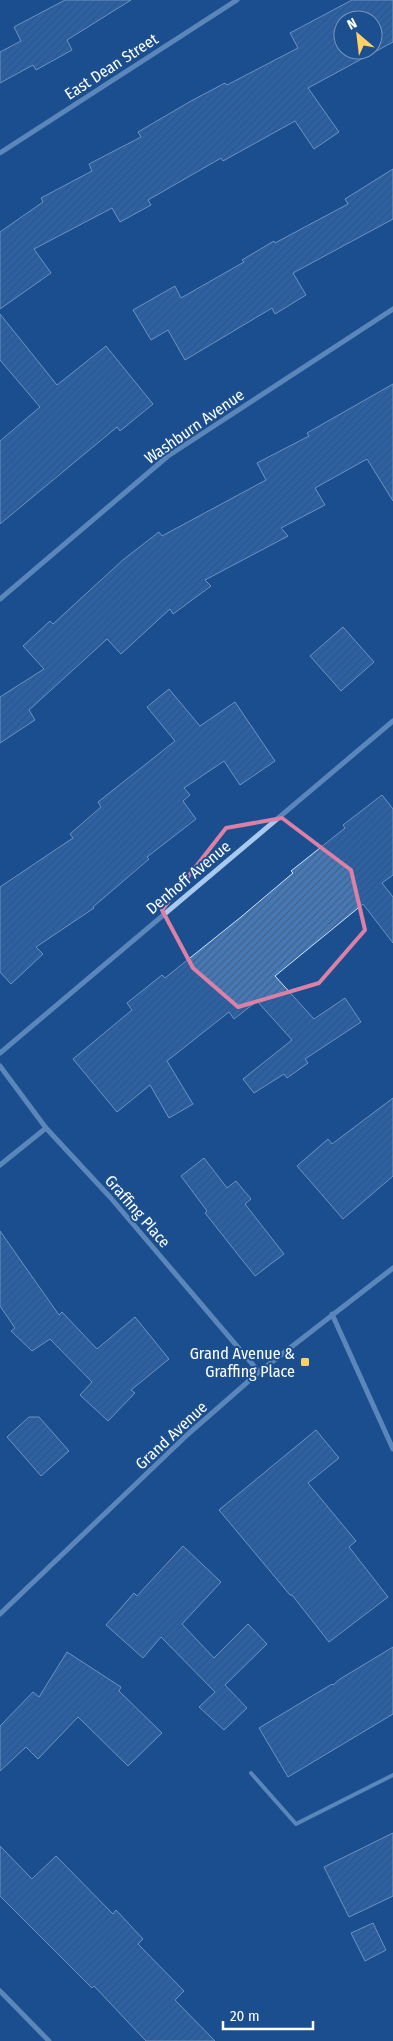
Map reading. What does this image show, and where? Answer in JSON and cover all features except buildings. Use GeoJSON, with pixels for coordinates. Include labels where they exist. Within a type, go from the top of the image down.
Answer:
{"type":"FeatureCollection","features":[{"type":"Feature","properties":{"kind":"street","name":"East Dean Street"},"geometry":{"type":"LineString","coordinates":[[0,153],[236,0]]}},
{"type":"Feature","properties":{"kind":"street","name":"Washburn Avenue"},"geometry":{"type":"LineString","coordinates":[[0,599],[168,456],[393,309]]}},
{"type":"Feature","properties":{"kind":"street","name":"Denhoff Avenue"},"geometry":{"type":"LineString","coordinates":[[0,1053],[393,721]]}},
{"type":"Feature","properties":{"kind":"street","name":"Graffing Place"},"geometry":{"type":"LineString","coordinates":[[0,1066],[46,1128],[110,1197],[258,1372]]}},
{"type":"Feature","properties":{"kind":"street"},"geometry":{"type":"LineString","coordinates":[[0,1165],[46,1128]]}},
{"type":"Feature","properties":{"kind":"street","name":"Grand Avenue"},"geometry":{"type":"LineString","coordinates":[[0,1614],[187,1435],[258,1372],[393,1268]]}},
{"type":"Feature","properties":{"kind":"street"},"geometry":{"type":"LineString","coordinates":[[332,1314],[393,1449]]}},
{"type":"Feature","properties":{"kind":"street"},"geometry":{"type":"LineString","coordinates":[[0,1991],[49,2041]]}},
{"type":"Feature","properties":{"kind":"lane"},"geometry":{"type":"LineString","coordinates":[[251,1773],[296,1824],[393,1775]]}},
{"type":"Feature","properties":{"kind":"highlighted area"},"geometry":{"type":"Polygon","coordinates":[[[282,818],[351,870],[365,930],[319,983],[238,1007],[193,968],[162,910],[226,828],[282,818]]]}},
{"type":"Feature","properties":{"kind":"place","name":"Grand Avenue & Graffing Place"},"geometry":{"type":"Point","coordinates":[305,1362]}}]}
